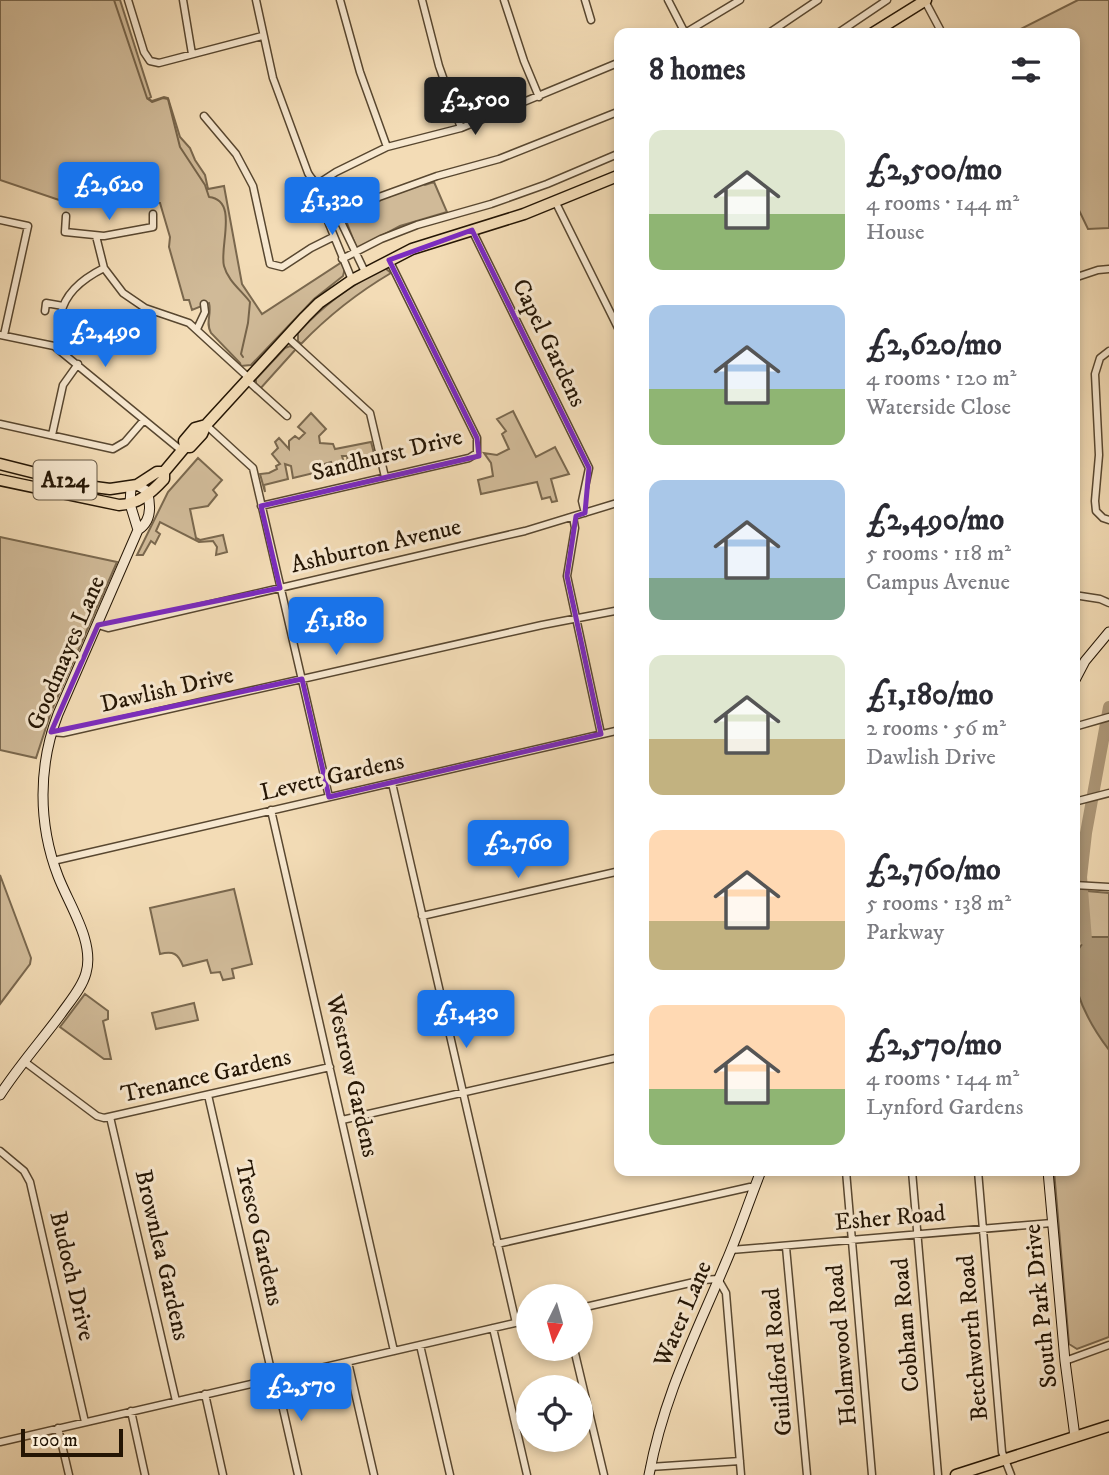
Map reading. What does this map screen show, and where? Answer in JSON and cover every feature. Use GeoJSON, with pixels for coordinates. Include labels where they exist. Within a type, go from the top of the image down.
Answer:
{"type":"FeatureCollection","features":[{"type":"Feature","properties":{"kind":"main road"},"geometry":{"type":"LineString","coordinates":[[881,28],[925,0]]}},
{"type":"Feature","properties":{"kind":"main road","name":"A124"},"geometry":{"type":"LineString","coordinates":[[0,480],[119,505],[130,504],[148,495],[164,479],[164,472],[184,449],[190,447],[202,434],[206,425],[287,337],[320,303],[352,280],[412,249],[555,201],[614,177]]}},
{"type":"Feature","properties":{"kind":"main road","name":"A124"},"geometry":{"type":"LineString","coordinates":[[0,464],[110,489],[134,486],[156,472],[164,472]]}},
{"type":"Feature","properties":{"kind":"main road"},"geometry":{"type":"LineString","coordinates":[[20,484],[23,470]]}},
{"type":"Feature","properties":{"kind":"main road"},"geometry":{"type":"LineString","coordinates":[[138,530],[130,504],[134,486],[144,489],[148,495]]}},
{"type":"Feature","properties":{"kind":"main road","name":"Goodmayes Lane"},"geometry":{"type":"LineString","coordinates":[[0,1095],[80,987],[88,963],[86,944],[53,861],[46,828],[44,765],[51,732],[138,530],[143,527],[149,515],[148,495]]}},
{"type":"Feature","properties":{"kind":"main road"},"geometry":{"type":"LineString","coordinates":[[1080,671],[1109,632]]}},
{"type":"Feature","properties":{"kind":"main road","name":"Water Lane"},"geometry":{"type":"LineString","coordinates":[[650,1471],[659,1428],[681,1363],[731,1250],[759,1176]]}},
{"type":"Feature","properties":{"kind":"main road","name":"South Park Drive"},"geometry":{"type":"LineString","coordinates":[[1048,1176],[1065,1361],[1075,1437]]}},
{"type":"Feature","properties":{"kind":"main road"},"geometry":{"type":"LineString","coordinates":[[956,1475],[1109,1426]]}},
{"type":"Feature","properties":{"kind":"street"},"geometry":{"type":"LineString","coordinates":[[128,0],[144,52],[150,61],[159,62],[262,36]]}},
{"type":"Feature","properties":{"kind":"street"},"geometry":{"type":"LineString","coordinates":[[183,0],[192,54]]}},
{"type":"Feature","properties":{"kind":"street"},"geometry":{"type":"LineString","coordinates":[[256,0],[273,78],[308,173],[316,185],[326,192],[365,272]]}},
{"type":"Feature","properties":{"kind":"street"},"geometry":{"type":"LineString","coordinates":[[340,0],[360,72],[387,147]]}},
{"type":"Feature","properties":{"kind":"street"},"geometry":{"type":"LineString","coordinates":[[422,0],[439,66],[461,128]]}},
{"type":"Feature","properties":{"kind":"street"},"geometry":{"type":"LineString","coordinates":[[504,0],[539,97]]}},
{"type":"Feature","properties":{"kind":"street"},"geometry":{"type":"LineString","coordinates":[[585,0],[591,20]]}},
{"type":"Feature","properties":{"kind":"street"},"geometry":{"type":"LineString","coordinates":[[668,0],[682,28]]}},
{"type":"Feature","properties":{"kind":"street"},"geometry":{"type":"LineString","coordinates":[[693,28],[740,0]]}},
{"type":"Feature","properties":{"kind":"street"},"geometry":{"type":"LineString","coordinates":[[776,28],[818,0]]}},
{"type":"Feature","properties":{"kind":"street"},"geometry":{"type":"LineString","coordinates":[[845,28],[887,0]]}},
{"type":"Feature","properties":{"kind":"street"},"geometry":{"type":"LineString","coordinates":[[925,0],[939,28]]}},
{"type":"Feature","properties":{"kind":"street"},"geometry":{"type":"LineString","coordinates":[[316,185],[387,147],[461,128],[614,65]]}},
{"type":"Feature","properties":{"kind":"street"},"geometry":{"type":"LineString","coordinates":[[339,219],[379,197],[437,176],[499,159],[614,113]]}},
{"type":"Feature","properties":{"kind":"street"},"geometry":{"type":"LineString","coordinates":[[204,116],[236,154],[253,186],[270,264],[282,267],[311,247],[333,237]]}},
{"type":"Feature","properties":{"kind":"street"},"geometry":{"type":"LineString","coordinates":[[342,259],[416,225],[491,204],[614,156]]}},
{"type":"Feature","properties":{"kind":"street"},"geometry":{"type":"LineString","coordinates":[[316,185],[333,237],[352,280]]}},
{"type":"Feature","properties":{"kind":"street"},"geometry":{"type":"LineString","coordinates":[[555,201],[614,320]]}},
{"type":"Feature","properties":{"kind":"street"},"geometry":{"type":"LineString","coordinates":[[66,216],[65,232],[96,236],[153,227],[153,214]]}},
{"type":"Feature","properties":{"kind":"street"},"geometry":{"type":"LineString","coordinates":[[0,220],[28,226],[2,335],[54,346],[144,420],[184,449]]}},
{"type":"Feature","properties":{"kind":"street","name":"Capel Gardens"},"geometry":{"type":"LineString","coordinates":[[472,230],[589,468],[582,501],[585,513]]}},
{"type":"Feature","properties":{"kind":"street"},"geometry":{"type":"LineString","coordinates":[[96,236],[104,268],[129,298],[145,308],[197,328],[286,416]]}},
{"type":"Feature","properties":{"kind":"street","name":"Sandhurst Drive"},"geometry":{"type":"LineString","coordinates":[[261,506],[470,458],[477,453],[477,438],[388,260]]}},
{"type":"Feature","properties":{"kind":"street"},"geometry":{"type":"LineString","coordinates":[[61,314],[63,306],[83,280],[104,268]]}},
{"type":"Feature","properties":{"kind":"street"},"geometry":{"type":"LineString","coordinates":[[1080,276],[1098,270],[1109,270]]}},
{"type":"Feature","properties":{"kind":"street"},"geometry":{"type":"LineString","coordinates":[[45,311],[46,303],[63,306]]}},
{"type":"Feature","properties":{"kind":"street"},"geometry":{"type":"LineString","coordinates":[[197,328],[205,312],[204,304]]}},
{"type":"Feature","properties":{"kind":"street"},"geometry":{"type":"LineString","coordinates":[[287,337],[370,413],[385,477]]}},
{"type":"Feature","properties":{"kind":"street"},"geometry":{"type":"LineString","coordinates":[[1109,352],[1100,358],[1096,374],[1100,455],[1095,501],[1096,511],[1109,520]]}},
{"type":"Feature","properties":{"kind":"street"},"geometry":{"type":"LineString","coordinates":[[52,435],[63,385],[78,364]]}},
{"type":"Feature","properties":{"kind":"street"},"geometry":{"type":"LineString","coordinates":[[0,424],[113,449],[125,442],[144,420]]}},
{"type":"Feature","properties":{"kind":"street"},"geometry":{"type":"LineString","coordinates":[[206,425],[251,466],[329,797]]}},
{"type":"Feature","properties":{"kind":"street","name":"Ashburton Avenue"},"geometry":{"type":"LineString","coordinates":[[97,625],[108,628],[525,531],[614,504]]}},
{"type":"Feature","properties":{"kind":"street"},"geometry":{"type":"LineString","coordinates":[[573,517],[575,528],[567,576],[601,734]]}},
{"type":"Feature","properties":{"kind":"street"},"geometry":{"type":"LineString","coordinates":[[1080,596],[1109,603]]}},
{"type":"Feature","properties":{"kind":"street","name":"Dawlish Drive"},"geometry":{"type":"LineString","coordinates":[[51,732],[63,733],[614,611]]}},
{"type":"Feature","properties":{"kind":"street"},"geometry":{"type":"LineString","coordinates":[[1080,725],[1106,718]]}},
{"type":"Feature","properties":{"kind":"street","name":"Levett Gardens"},"geometry":{"type":"LineString","coordinates":[[53,861],[614,731]]}},
{"type":"Feature","properties":{"kind":"street"},"geometry":{"type":"LineString","coordinates":[[0,1441],[516,1323],[392,783]]}},
{"type":"Feature","properties":{"kind":"street"},"geometry":{"type":"LineString","coordinates":[[1080,800],[1105,794]]}},
{"type":"Feature","properties":{"kind":"street","name":"Westrow Gardens"},"geometry":{"type":"LineString","coordinates":[[271,810],[394,1351]]}},
{"type":"Feature","properties":{"kind":"street"},"geometry":{"type":"LineString","coordinates":[[422,916],[614,872]]}},
{"type":"Feature","properties":{"kind":"street"},"geometry":{"type":"LineString","coordinates":[[1080,885],[1109,887]]}},
{"type":"Feature","properties":{"kind":"street"},"geometry":{"type":"LineString","coordinates":[[342,1120],[614,1058]]}},
{"type":"Feature","properties":{"kind":"street","name":"Trenance Gardens"},"geometry":{"type":"LineString","coordinates":[[25,1062],[97,1116],[110,1117],[330,1068]]}},
{"type":"Feature","properties":{"kind":"street","name":"Tresco Gardens"},"geometry":{"type":"LineString","coordinates":[[208,1095],[299,1475]]}},
{"type":"Feature","properties":{"kind":"street","name":"Brownlea Gardens"},"geometry":{"type":"LineString","coordinates":[[110,1117],[176,1401]]}},
{"type":"Feature","properties":{"kind":"street","name":"Budoch Drive"},"geometry":{"type":"LineString","coordinates":[[0,1152],[24,1171],[30,1182],[85,1422]]}},
{"type":"Feature","properties":{"kind":"street","name":"Holmwood Road"},"geometry":{"type":"LineString","coordinates":[[846,1176],[872,1475]]}},
{"type":"Feature","properties":{"kind":"street","name":"Cobham Road"},"geometry":{"type":"LineString","coordinates":[[912,1176],[938,1475]]}},
{"type":"Feature","properties":{"kind":"street","name":"Betchworth Road"},"geometry":{"type":"LineString","coordinates":[[978,1176],[1004,1460],[1011,1475]]}},
{"type":"Feature","properties":{"kind":"street"},"geometry":{"type":"LineString","coordinates":[[497,1244],[754,1188]]}},
{"type":"Feature","properties":{"kind":"street","name":"Esher Road"},"geometry":{"type":"LineString","coordinates":[[731,1250],[1052,1223]]}},
{"type":"Feature","properties":{"kind":"street","name":"Guildford Road"},"geometry":{"type":"LineString","coordinates":[[786,1247],[807,1475]]}},
{"type":"Feature","properties":{"kind":"street"},"geometry":{"type":"LineString","coordinates":[[593,1305],[703,1280],[718,1279],[726,1293],[741,1475]]}},
{"type":"Feature","properties":{"kind":"street"},"geometry":{"type":"LineString","coordinates":[[493,1328],[527,1475]]}},
{"type":"Feature","properties":{"kind":"street"},"geometry":{"type":"LineString","coordinates":[[420,1345],[450,1475]]}},
{"type":"Feature","properties":{"kind":"street"},"geometry":{"type":"LineString","coordinates":[[1065,1361],[1109,1345]]}},
{"type":"Feature","properties":{"kind":"street"},"geometry":{"type":"LineString","coordinates":[[348,1362],[374,1475]]}},
{"type":"Feature","properties":{"kind":"street"},"geometry":{"type":"LineString","coordinates":[[577,1362],[604,1475]]}},
{"type":"Feature","properties":{"kind":"street"},"geometry":{"type":"LineString","coordinates":[[205,1394],[223,1475]]}},
{"type":"Feature","properties":{"kind":"street"},"geometry":{"type":"LineString","coordinates":[[131,1411],[145,1475]]}},
{"type":"Feature","properties":{"kind":"street"},"geometry":{"type":"LineString","coordinates":[[58,1428],[69,1475]]}},
{"type":"Feature","properties":{"kind":"street"},"geometry":{"type":"LineString","coordinates":[[650,1471],[740,1461]]}},
{"type":"Feature","properties":{"kind":"highlighted area"},"geometry":{"type":"Polygon","coordinates":[[[472,230],[589,468],[585,513],[576,516],[567,576],[601,734],[329,797],[302,679],[51,732],[98,625],[280,588],[261,506],[479,456],[477,438],[389,260],[472,230]]]}},
{"type":"Feature","properties":{"kind":"shaded area"},"geometry":{"type":"Polygon","coordinates":[[[0,0],[120,0],[151,97],[148,99],[152,101],[168,98],[180,137],[190,148],[205,175],[208,189],[224,186],[242,284],[262,314],[342,262],[345,268],[343,276],[314,299],[251,365],[241,366],[211,333],[209,303],[192,310],[189,300],[184,300],[160,203],[59,200],[0,180],[0,0]]]}},
{"type":"Feature","properties":{"kind":"shaded area"},"geometry":{"type":"Polygon","coordinates":[[[1078,0],[1109,0],[1109,228],[1088,229],[1080,212],[1080,28],[1023,28],[1078,0]]]}},
{"type":"Feature","properties":{"kind":"shaded area"},"geometry":{"type":"Polygon","coordinates":[[[434,182],[447,212],[400,226],[357,249],[345,218],[382,198],[422,183],[425,185],[434,182]]]}},
{"type":"Feature","properties":{"kind":"shaded area"},"geometry":{"type":"Polygon","coordinates":[[[385,268],[391,273],[344,305],[301,344],[298,341],[298,333],[328,304],[385,268]]]}},
{"type":"Feature","properties":{"kind":"shaded area"},"geometry":{"type":"Polygon","coordinates":[[[290,346],[296,349],[260,389],[256,379],[290,346]]]}},
{"type":"Feature","properties":{"kind":"shaded area"},"geometry":{"type":"Polygon","coordinates":[[[513,411],[536,457],[555,447],[569,474],[551,479],[557,501],[552,502],[550,497],[542,499],[537,482],[481,494],[478,480],[493,476],[491,463],[484,453],[497,455],[509,449],[502,434],[506,431],[497,419],[513,411]]]}},
{"type":"Feature","properties":{"kind":"shaded area"},"geometry":{"type":"Polygon","coordinates":[[[311,413],[326,429],[319,436],[320,443],[333,444],[335,449],[371,442],[375,457],[348,465],[347,456],[342,456],[345,466],[332,469],[331,462],[321,465],[320,461],[317,462],[318,472],[293,478],[291,466],[285,464],[288,479],[264,485],[265,492],[260,474],[277,469],[276,466],[280,464],[272,454],[278,448],[275,442],[279,438],[289,449],[289,441],[295,436],[299,439],[305,433],[298,427],[311,413]]]}},
{"type":"Feature","properties":{"kind":"shaded area"},"geometry":{"type":"Polygon","coordinates":[[[198,458],[222,480],[213,490],[217,495],[208,506],[190,509],[196,538],[200,540],[223,535],[227,552],[216,555],[217,547],[213,541],[199,542],[160,522],[156,531],[160,534],[155,544],[151,541],[143,555],[137,555],[168,492],[198,458]]]}},
{"type":"Feature","properties":{"kind":"shaded area"},"geometry":{"type":"Polygon","coordinates":[[[0,537],[117,562],[51,712],[36,758],[0,750],[0,537]]]}},
{"type":"Feature","properties":{"kind":"shaded area"},"geometry":{"type":"Polygon","coordinates":[[[0,875],[31,958],[30,964],[0,1004],[0,875]]]}},
{"type":"Feature","properties":{"kind":"shaded area"},"geometry":{"type":"Polygon","coordinates":[[[234,889],[252,964],[232,969],[234,978],[223,980],[220,972],[211,973],[207,960],[183,966],[174,954],[160,954],[150,908],[234,889]]]}},
{"type":"Feature","properties":{"kind":"shaded area"},"geometry":{"type":"Polygon","coordinates":[[[1080,890],[1109,893],[1109,1337],[1077,1349],[1069,1344],[1054,1176],[1080,1176],[1080,890]]]}},
{"type":"Feature","properties":{"kind":"shaded area"},"geometry":{"type":"Polygon","coordinates":[[[1091,937],[1109,937],[1109,1050],[1080,999],[1080,948],[1091,937]]]}},
{"type":"Feature","properties":{"kind":"shaded area"},"geometry":{"type":"Polygon","coordinates":[[[85,994],[108,1011],[108,1019],[103,1021],[111,1059],[104,1059],[60,1027],[85,994]]]}},
{"type":"Feature","properties":{"kind":"shaded area"},"geometry":{"type":"Polygon","coordinates":[[[194,1003],[198,1020],[156,1029],[152,1013],[194,1003]]]}},
{"type":"Feature","properties":{"kind":"waterway"},"geometry":{"type":"LineString","coordinates":[[114,0],[147,98],[152,102],[168,99],[180,147],[205,185],[209,197],[218,200],[223,206],[226,215],[224,266],[232,281],[250,302],[241,354],[243,357]]}},
{"type":"Feature","properties":{"kind":"waterway"},"geometry":{"type":"LineString","coordinates":[[1086,940],[1081,877],[1086,833],[1109,707]]}}]}
